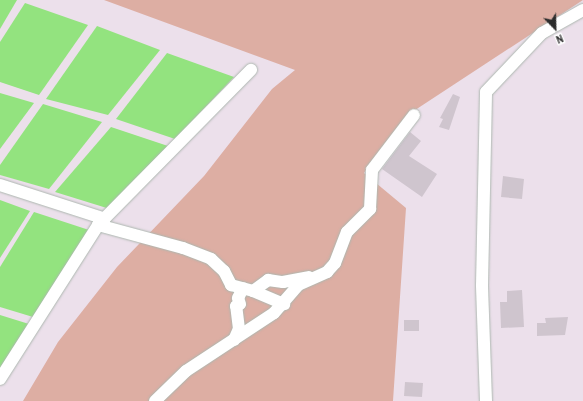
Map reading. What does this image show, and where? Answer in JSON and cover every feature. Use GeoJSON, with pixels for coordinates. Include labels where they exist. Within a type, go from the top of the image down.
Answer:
{"type":"FeatureCollection","features":[{"type":"Feature","properties":{"kind":"street"},"geometry":{"type":"LineString","coordinates":[[486,401],[482,285],[486,92],[542,33],[583,10]]}},
{"type":"Feature","properties":{"kind":"street"},"geometry":{"type":"LineString","coordinates":[[0,379],[101,222],[251,70]]}},
{"type":"Feature","properties":{"kind":"street"},"geometry":{"type":"LineString","coordinates":[[234,340],[239,329],[236,306],[240,304],[238,298],[248,290],[268,280],[283,282],[327,272],[335,263],[347,232],[370,209],[372,170],[414,115]]}},
{"type":"Feature","properties":{"kind":"street"},"geometry":{"type":"LineString","coordinates":[[0,185],[101,222],[183,248],[211,259],[224,271],[230,285],[248,290],[284,304]]}},
{"type":"Feature","properties":{"kind":"street"},"geometry":{"type":"LineString","coordinates":[[155,401],[186,371],[234,340],[284,304],[298,284],[314,276]]}},
{"type":"Feature","properties":{"kind":"shaded area"},"geometry":{"type":"Polygon","coordinates":[[[0,0],[17,0],[0,29],[0,0]]]}},
{"type":"Feature","properties":{"kind":"shaded area"},"geometry":{"type":"Polygon","coordinates":[[[104,0],[583,0],[406,116],[364,173],[406,208],[393,401],[23,401],[58,342],[117,267],[204,176],[272,89],[295,70],[104,0]]]}},
{"type":"Feature","properties":{"kind":"shaded area"},"geometry":{"type":"Polygon","coordinates":[[[25,3],[88,25],[39,95],[0,82],[0,42],[25,3]]]}},
{"type":"Feature","properties":{"kind":"shaded area"},"geometry":{"type":"Polygon","coordinates":[[[97,26],[160,50],[108,115],[46,99],[97,26]]]}},
{"type":"Feature","properties":{"kind":"shaded area"},"geometry":{"type":"Polygon","coordinates":[[[167,53],[234,77],[175,139],[116,119],[167,53]]]}},
{"type":"Feature","properties":{"kind":"shaded area"},"geometry":{"type":"Polygon","coordinates":[[[0,93],[34,103],[0,149],[0,93]]]}},
{"type":"Feature","properties":{"kind":"shaded area"},"geometry":{"type":"Polygon","coordinates":[[[43,104],[102,122],[49,189],[0,175],[0,165],[43,104]]]}},
{"type":"Feature","properties":{"kind":"shaded area"},"geometry":{"type":"Polygon","coordinates":[[[111,127],[168,146],[110,209],[55,192],[111,127]]]}},
{"type":"Feature","properties":{"kind":"shaded area"},"geometry":{"type":"Polygon","coordinates":[[[0,200],[30,211],[0,258],[0,200]]]}},
{"type":"Feature","properties":{"kind":"shaded area"},"geometry":{"type":"Polygon","coordinates":[[[34,212],[89,230],[33,317],[0,307],[0,267],[34,212]]]}},
{"type":"Feature","properties":{"kind":"shaded area"},"geometry":{"type":"Polygon","coordinates":[[[0,315],[29,324],[0,370],[0,315]]]}},
{"type":"Feature","properties":{"kind":"building"},"geometry":{"type":"Polygon","coordinates":[[[453,94],[460,97],[449,130],[439,127],[443,119],[440,118],[453,94]]]}},
{"type":"Feature","properties":{"kind":"building"},"geometry":{"type":"Polygon","coordinates":[[[410,132],[421,141],[409,156],[437,174],[422,197],[382,169],[410,132]]]}},
{"type":"Feature","properties":{"kind":"building"},"geometry":{"type":"Polygon","coordinates":[[[503,176],[524,179],[522,199],[501,197],[503,176]]]}},
{"type":"Feature","properties":{"kind":"building"},"geometry":{"type":"Polygon","coordinates":[[[522,290],[524,327],[501,328],[500,302],[507,302],[507,291],[522,290]]]}},
{"type":"Feature","properties":{"kind":"building"},"geometry":{"type":"Polygon","coordinates":[[[568,317],[565,335],[537,336],[537,323],[546,323],[545,318],[568,317]]]}},
{"type":"Feature","properties":{"kind":"building"},"geometry":{"type":"Polygon","coordinates":[[[404,320],[419,320],[419,331],[404,331],[404,320]]]}},
{"type":"Feature","properties":{"kind":"building"},"geometry":{"type":"Polygon","coordinates":[[[405,382],[423,383],[422,397],[404,396],[405,382]]]}}]}
